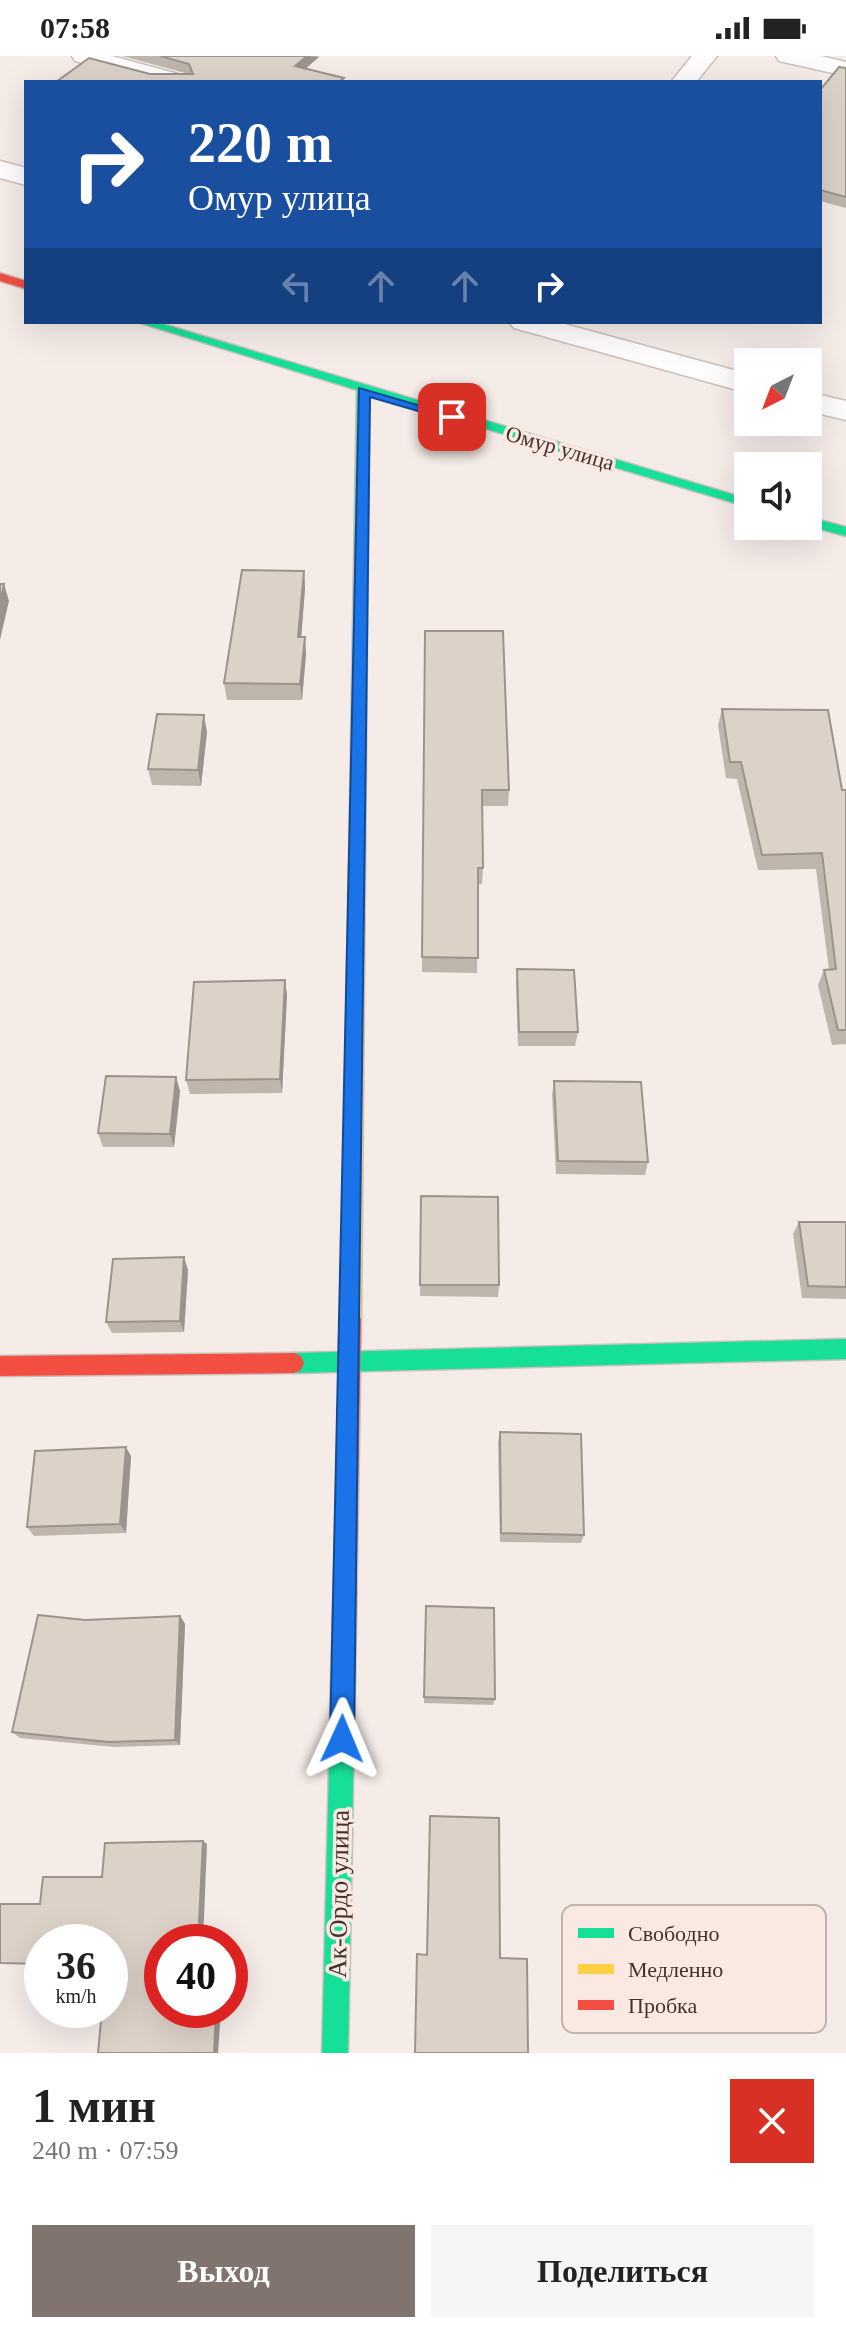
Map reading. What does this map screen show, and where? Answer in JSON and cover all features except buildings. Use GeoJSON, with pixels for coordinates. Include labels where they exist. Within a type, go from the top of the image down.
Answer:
{"type":"FeatureCollection","features":[{"type":"Feature","properties":{"kind":"street"},"geometry":{"type":"LineString","coordinates":[[84,56],[173,80]]}},
{"type":"Feature","properties":{"kind":"street"},"geometry":{"type":"LineString","coordinates":[[685,80],[705,56]]}},
{"type":"Feature","properties":{"kind":"street"},"geometry":{"type":"LineString","coordinates":[[788,56],[846,69]]}},
{"type":"Feature","properties":{"kind":"street"},"geometry":{"type":"LineString","coordinates":[[0,169],[24,176]]}},
{"type":"Feature","properties":{"kind":"street"},"geometry":{"type":"LineString","coordinates":[[0,277],[24,284]]}},
{"type":"Feature","properties":{"kind":"street","name":"Омур улица"},"geometry":{"type":"LineString","coordinates":[[149,324],[363,391],[734,499]]}},
{"type":"Feature","properties":{"kind":"street"},"geometry":{"type":"LineString","coordinates":[[531,324],[734,380]]}},
{"type":"Feature","properties":{"kind":"street","name":"Ак-Ордо улица"},"geometry":{"type":"LineString","coordinates":[[335,2053],[350,1363],[363,391]]}},
{"type":"Feature","properties":{"kind":"street"},"geometry":{"type":"LineString","coordinates":[[822,405],[846,411]]}},
{"type":"Feature","properties":{"kind":"street"},"geometry":{"type":"LineString","coordinates":[[822,525],[846,532]]}},
{"type":"Feature","properties":{"kind":"street"},"geometry":{"type":"LineString","coordinates":[[0,1366],[350,1363],[846,1349]]}},
{"type":"Feature","properties":{"kind":"traffic: fast"},"geometry":{"type":"LineString","coordinates":[[150,324],[734,499]]}},
{"type":"Feature","properties":{"kind":"traffic: fast"},"geometry":{"type":"LineString","coordinates":[[357,865],[363,391]]}},
{"type":"Feature","properties":{"kind":"traffic: fast"},"geometry":{"type":"LineString","coordinates":[[822,525],[846,532]]}},
{"type":"Feature","properties":{"kind":"traffic: fast"},"geometry":{"type":"LineString","coordinates":[[294,1363],[846,1349]]}},
{"type":"Feature","properties":{"kind":"traffic: fast"},"geometry":{"type":"LineString","coordinates":[[335,2053],[343,1683]]}},
{"type":"Feature","properties":{"kind":"traffic: slow"},"geometry":{"type":"LineString","coordinates":[[351,1319],[357,865]]}},
{"type":"Feature","properties":{"kind":"traffic: jam"},"geometry":{"type":"LineString","coordinates":[[0,277],[24,284]]}},
{"type":"Feature","properties":{"kind":"traffic: jam"},"geometry":{"type":"LineString","coordinates":[[343,1683],[351,1319]]}},
{"type":"Feature","properties":{"kind":"traffic: jam"},"geometry":{"type":"LineString","coordinates":[[0,1366],[294,1363]]}},
{"type":"Feature","properties":{"kind":"route"},"geometry":{"type":"LineString","coordinates":[[342,1739],[363,391],[452,417]]}}]}
